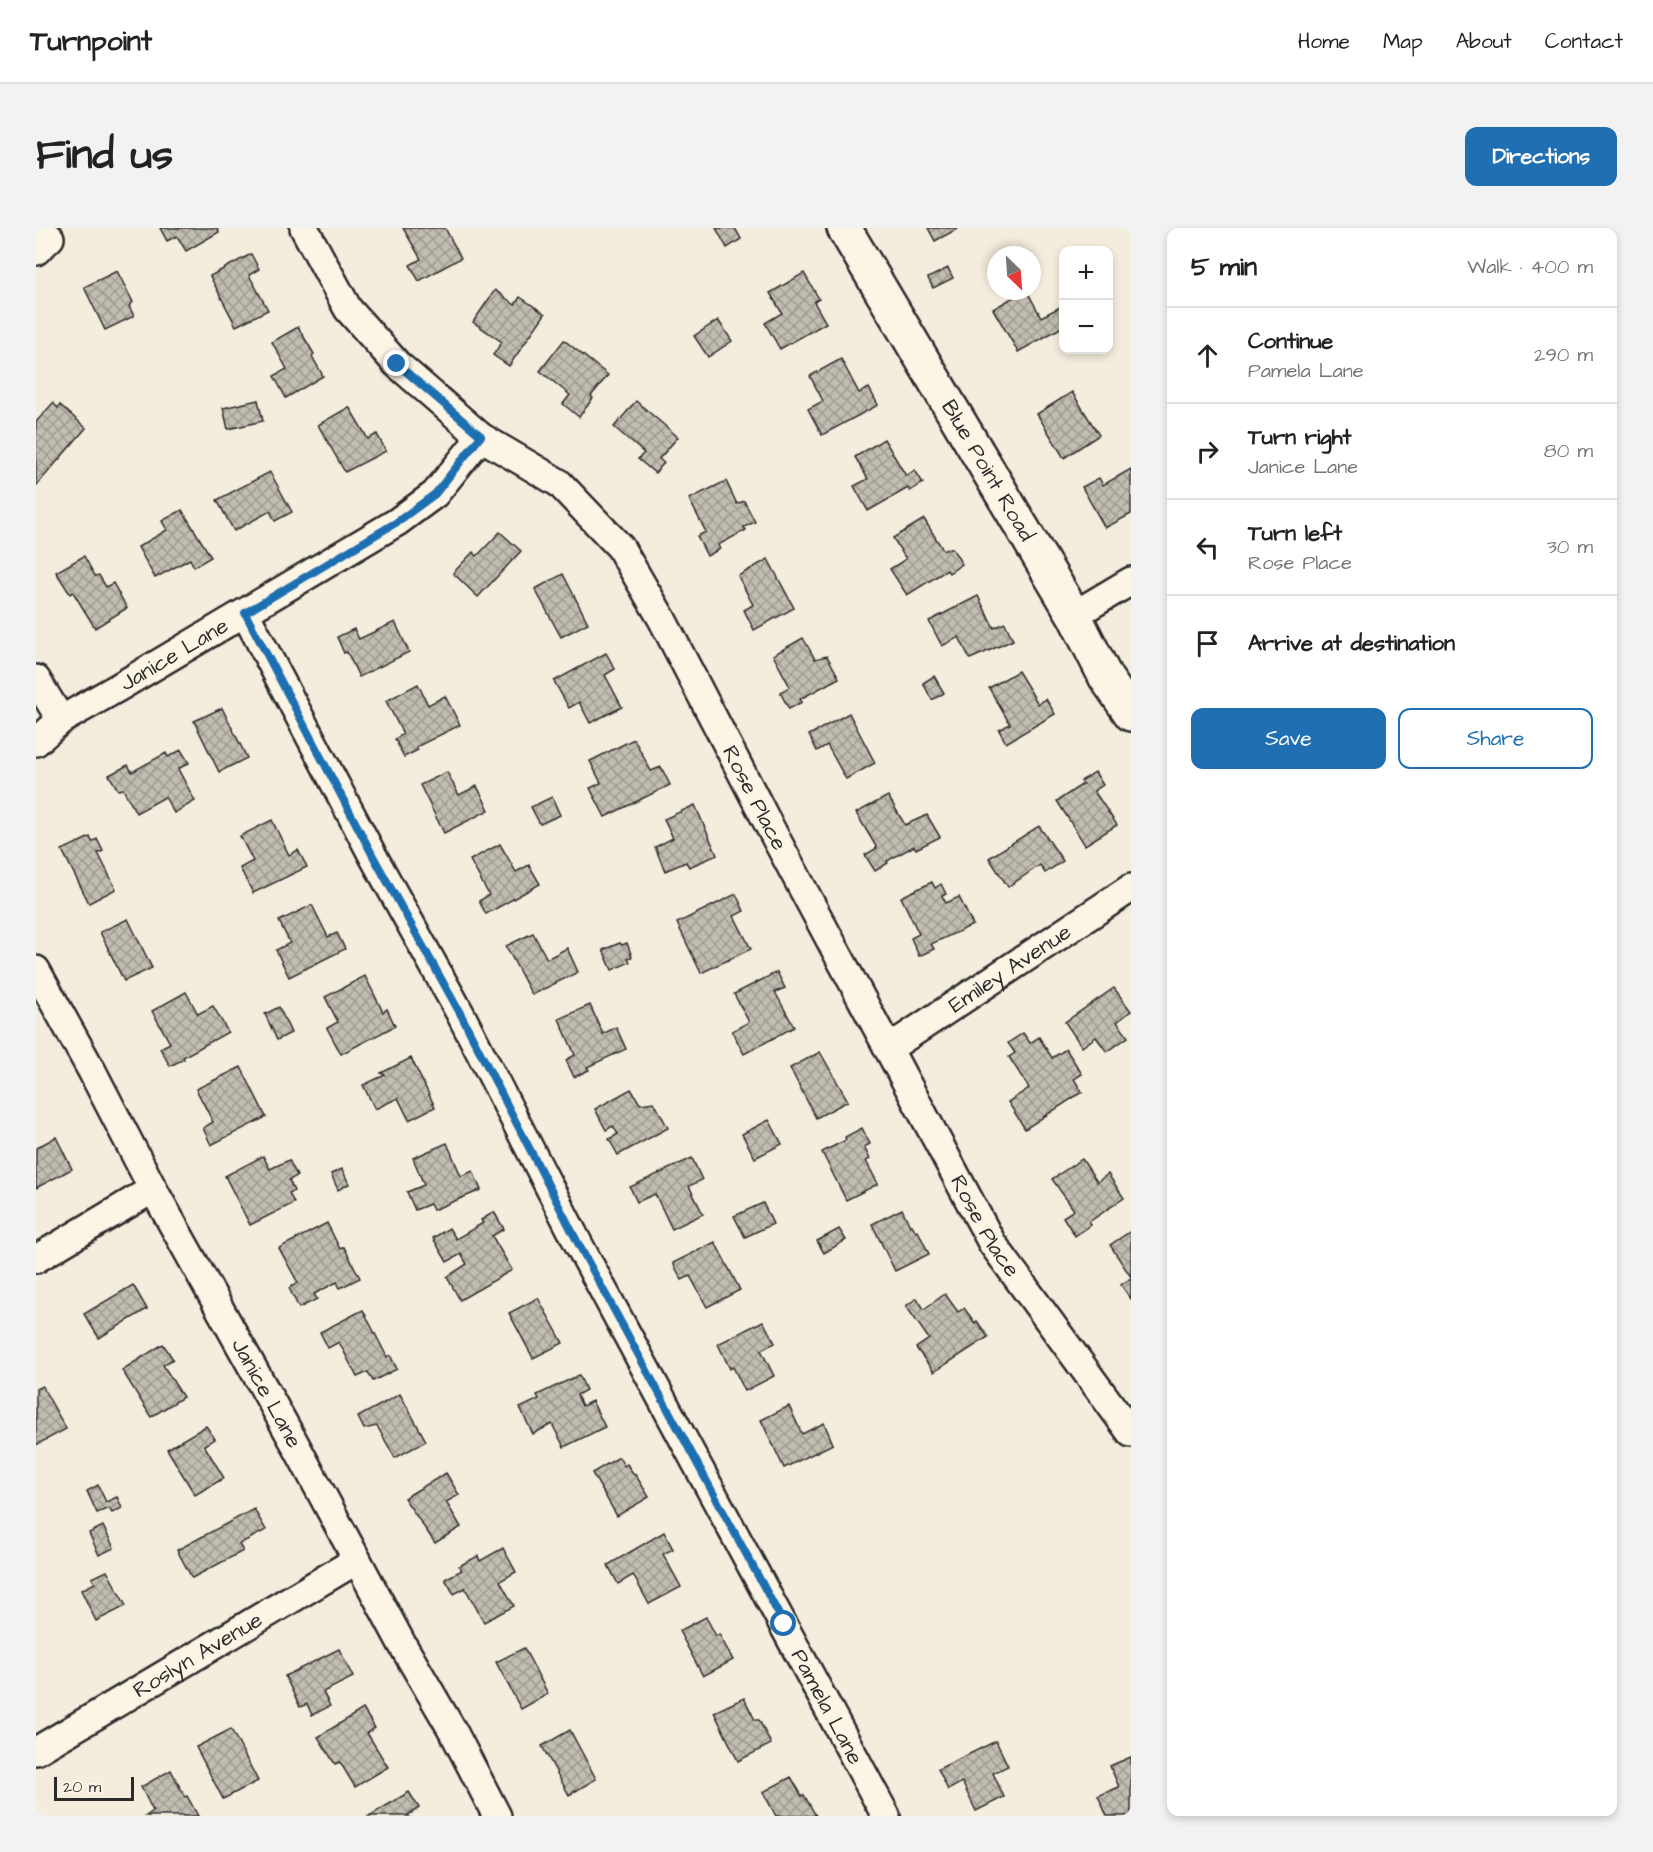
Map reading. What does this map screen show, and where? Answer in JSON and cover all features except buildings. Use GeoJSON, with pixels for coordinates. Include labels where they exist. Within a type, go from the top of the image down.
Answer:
{"type":"FeatureCollection","features":[{"type":"Feature","properties":{"kind":"street","name":"Rose Place"},"geometry":{"type":"LineString","coordinates":[[304,228],[348,309],[397,364],[481,436],[559,483],[620,547],[662,619],[992,1243],[1131,1433]]}},
{"type":"Feature","properties":{"kind":"street","name":"Blue Point Road"},"geometry":{"type":"LineString","coordinates":[[844,228],[1074,615],[1106,678],[1131,714]]}},
{"type":"Feature","properties":{"kind":"street","name":"Janice Lane"},"geometry":{"type":"LineString","coordinates":[[36,742],[61,720],[397,522],[435,494],[481,436]]}},
{"type":"Feature","properties":{"kind":"street"},"geometry":{"type":"LineString","coordinates":[[1074,615],[1131,581]]}},
{"type":"Feature","properties":{"kind":"street","name":"Pamela Lane"},"geometry":{"type":"LineString","coordinates":[[245,613],[373,856],[460,1013],[579,1245],[886,1816]]}},
{"type":"Feature","properties":{"kind":"street"},"geometry":{"type":"LineString","coordinates":[[36,679],[61,720]]}},
{"type":"Feature","properties":{"kind":"street","name":"Emiley Avenue"},"geometry":{"type":"LineString","coordinates":[[888,1049],[1131,888]]}},
{"type":"Feature","properties":{"kind":"street","name":"Janice Lane"},"geometry":{"type":"LineString","coordinates":[[36,970],[92,1071],[153,1189],[402,1644],[454,1733],[497,1816]]}},
{"type":"Feature","properties":{"kind":"street"},"geometry":{"type":"LineString","coordinates":[[36,1259],[153,1189]]}},
{"type":"Feature","properties":{"kind":"street","name":"Roslyn Avenue"},"geometry":{"type":"LineString","coordinates":[[36,1751],[357,1560]]}},
{"type":"Feature","properties":{"kind":"route"},"geometry":{"type":"LineString","coordinates":[[397,364],[481,436],[435,494],[397,522],[245,613],[373,856],[460,1013],[579,1245],[784,1624]]}}]}
